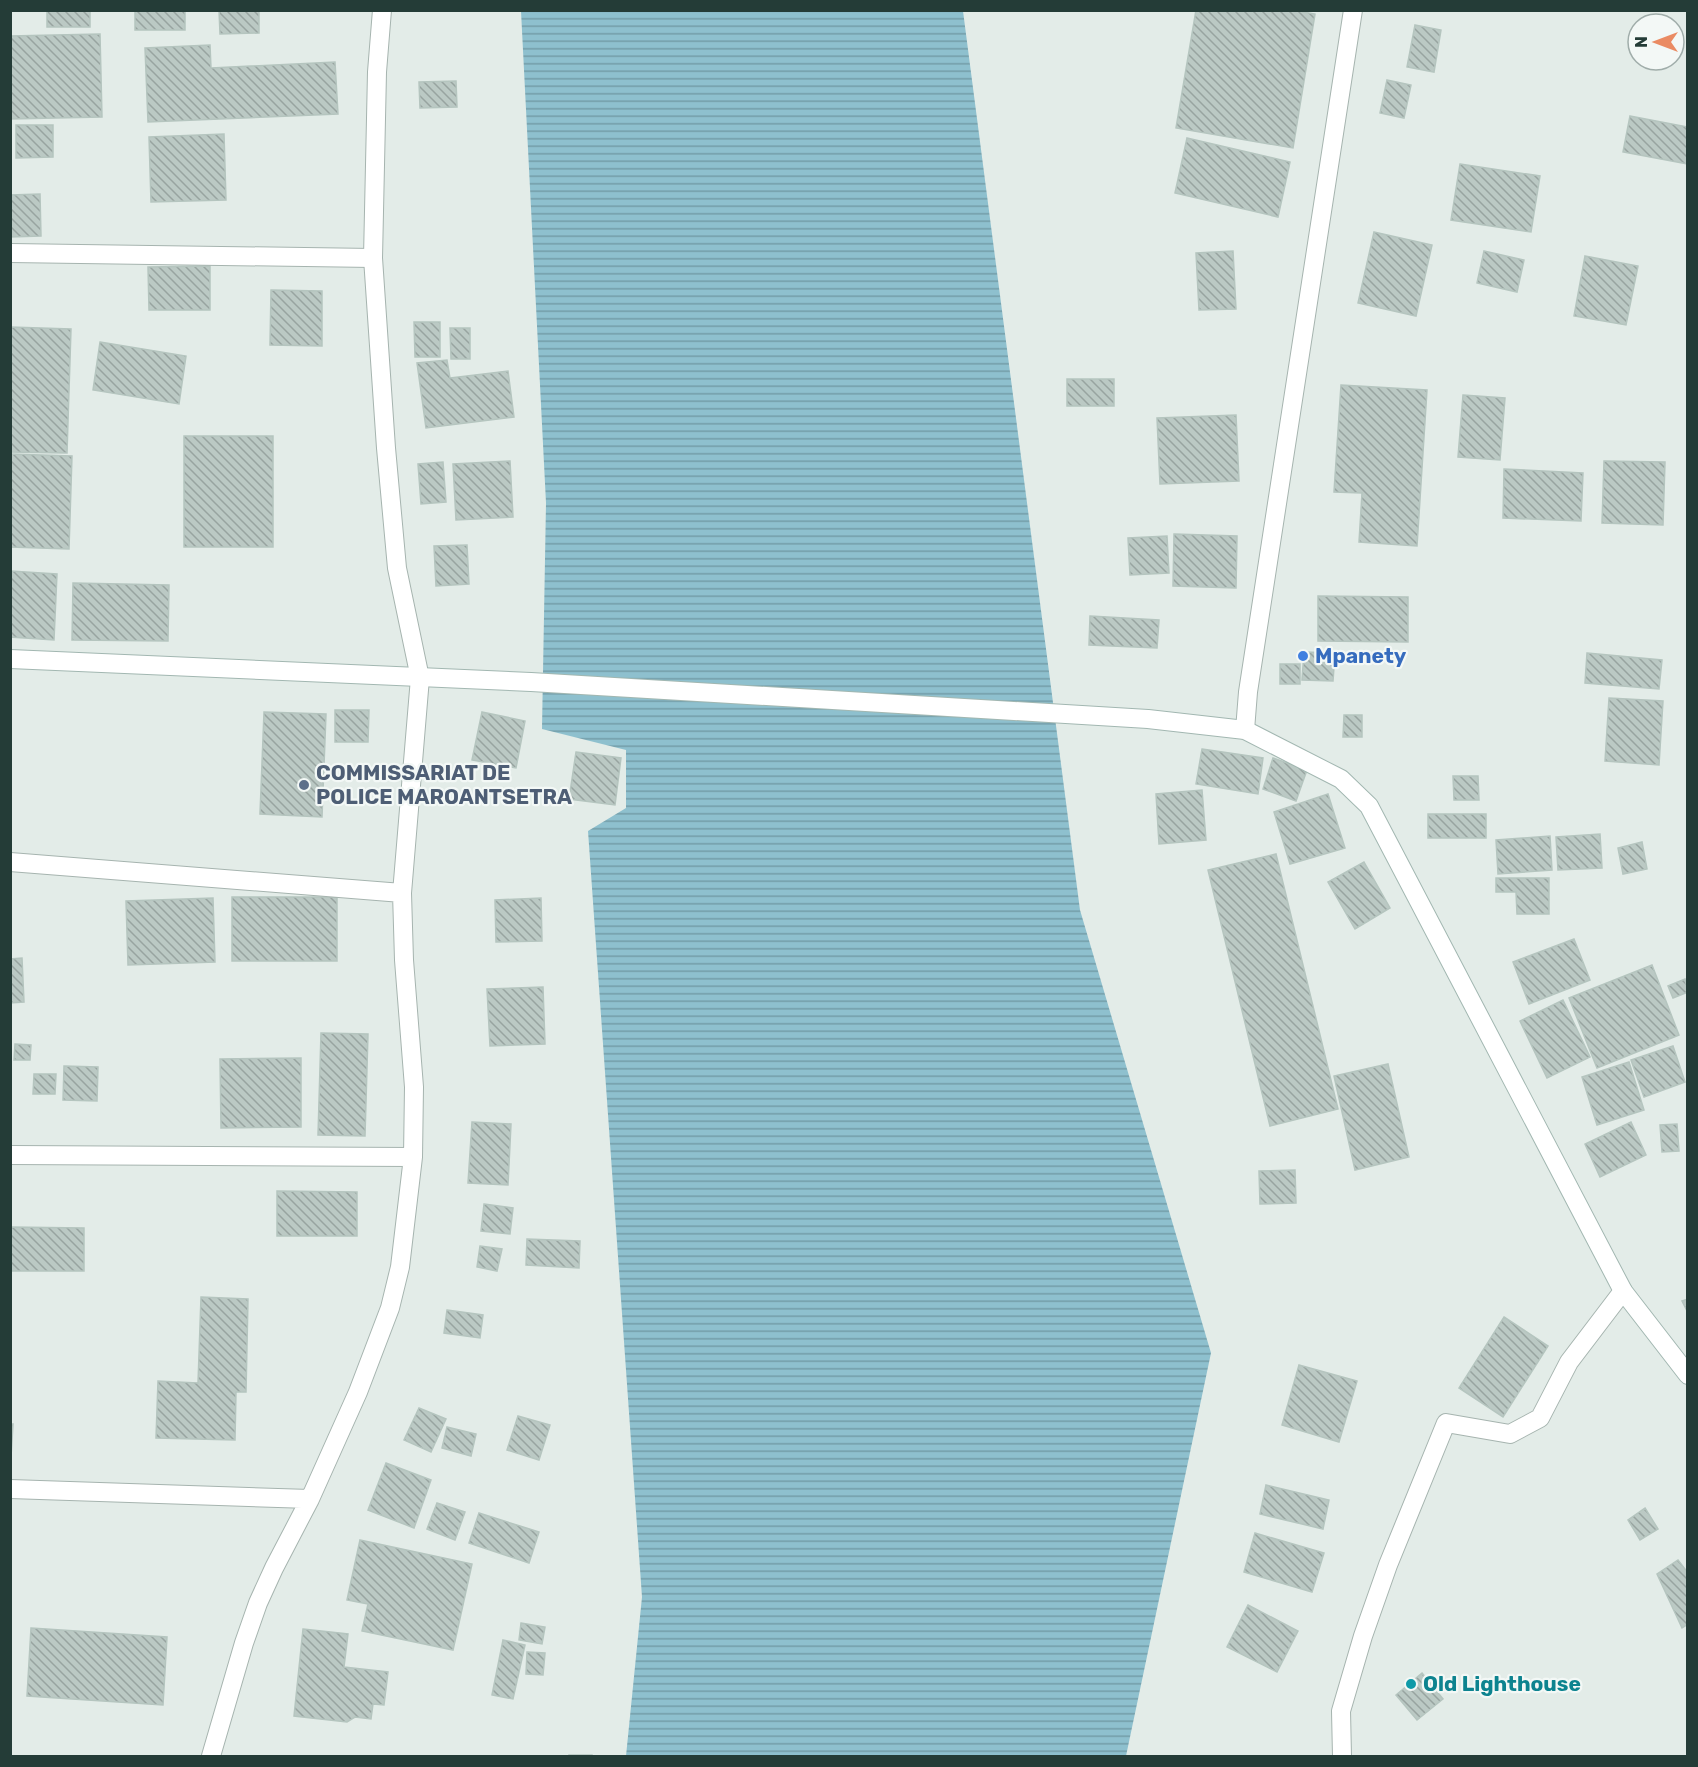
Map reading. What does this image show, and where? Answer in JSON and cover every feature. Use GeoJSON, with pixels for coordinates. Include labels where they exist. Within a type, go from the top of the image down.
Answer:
{"type":"FeatureCollection","features":[{"type":"Feature","properties":{"kind":"street"},"geometry":{"type":"LineString","coordinates":[[211,1756],[258,1603],[310,1499],[358,1392],[390,1308],[400,1267],[413,1157],[414,1087],[404,960],[402,893],[420,678],[397,568],[373,258],[377,72],[382,10]]}},
{"type":"Feature","properties":{"kind":"street"},"geometry":{"type":"LineString","coordinates":[[1245,730],[1248,692],[1353,10]]}},
{"type":"Feature","properties":{"kind":"street"},"geometry":{"type":"LineString","coordinates":[[10,254],[373,258]]}},
{"type":"Feature","properties":{"kind":"street"},"geometry":{"type":"LineString","coordinates":[[10,659],[531,682],[1148,719],[1245,730],[1341,779],[1370,806],[1623,1290],[1688,1375]]}},
{"type":"Feature","properties":{"kind":"street"},"geometry":{"type":"LineString","coordinates":[[10,862],[402,893]]}},
{"type":"Feature","properties":{"kind":"street"},"geometry":{"type":"LineString","coordinates":[[10,1155],[413,1157]]}},
{"type":"Feature","properties":{"kind":"street"},"geometry":{"type":"LineString","coordinates":[[1342,1756],[1341,1711],[1363,1636],[1388,1565],[1446,1423],[1510,1434],[1540,1418],[1569,1362],[1623,1290]]}},
{"type":"Feature","properties":{"kind":"street"},"geometry":{"type":"LineString","coordinates":[[10,1489],[310,1499]]}},
{"type":"Feature","properties":{"kind":"water"},"geometry":{"type":"Polygon","coordinates":[[[521,11],[963,11],[1080,910],[1211,1353],[1126,1756],[626,1756],[642,1597],[588,831],[626,808],[626,750],[542,729],[546,503],[521,11]]]}},
{"type":"Feature","properties":{"kind":"building"},"geometry":{"type":"Polygon","coordinates":[[[47,10],[90,10],[90,27],[47,27],[47,10]]]}},
{"type":"Feature","properties":{"kind":"building"},"geometry":{"type":"Polygon","coordinates":[[[135,10],[185,10],[185,30],[135,30],[135,10]]]}},
{"type":"Feature","properties":{"kind":"building"},"geometry":{"type":"Polygon","coordinates":[[[219,10],[259,10],[259,33],[220,34],[219,10]]]}},
{"type":"Feature","properties":{"kind":"building"},"geometry":{"type":"Polygon","coordinates":[[[1196,10],[1292,10],[1315,14],[1293,148],[1176,128],[1196,10]]]}},
{"type":"Feature","properties":{"kind":"building"},"geometry":{"type":"Polygon","coordinates":[[[1415,25],[1441,30],[1434,72],[1407,67],[1415,25]]]}},
{"type":"Feature","properties":{"kind":"building"},"geometry":{"type":"Polygon","coordinates":[[[100,34],[102,117],[10,119],[10,36],[100,34]]]}},
{"type":"Feature","properties":{"kind":"building"},"geometry":{"type":"Polygon","coordinates":[[[210,45],[211,68],[335,62],[338,114],[148,122],[145,48],[210,45]]]}},
{"type":"Feature","properties":{"kind":"building"},"geometry":{"type":"Polygon","coordinates":[[[1387,80],[1411,85],[1404,118],[1380,113],[1387,80]]]}},
{"type":"Feature","properties":{"kind":"building"},"geometry":{"type":"Polygon","coordinates":[[[456,81],[457,107],[420,108],[419,82],[456,81]]]}},
{"type":"Feature","properties":{"kind":"building"},"geometry":{"type":"Polygon","coordinates":[[[1630,116],[1688,127],[1688,164],[1623,152],[1630,116]]]}},
{"type":"Feature","properties":{"kind":"building"},"geometry":{"type":"Polygon","coordinates":[[[16,125],[53,125],[53,157],[16,158],[16,125]]]}},
{"type":"Feature","properties":{"kind":"building"},"geometry":{"type":"Polygon","coordinates":[[[224,134],[226,200],[151,202],[149,137],[224,134]]]}},
{"type":"Feature","properties":{"kind":"building"},"geometry":{"type":"Polygon","coordinates":[[[1187,138],[1290,162],[1278,217],[1175,193],[1187,138]]]}},
{"type":"Feature","properties":{"kind":"building"},"geometry":{"type":"Polygon","coordinates":[[[1460,164],[1540,176],[1531,232],[1451,220],[1460,164]]]}},
{"type":"Feature","properties":{"kind":"building"},"geometry":{"type":"Polygon","coordinates":[[[40,194],[41,236],[10,237],[10,195],[40,194]]]}},
{"type":"Feature","properties":{"kind":"building"},"geometry":{"type":"Polygon","coordinates":[[[1374,232],[1432,245],[1416,316],[1358,303],[1374,232]]]}},
{"type":"Feature","properties":{"kind":"building"},"geometry":{"type":"Polygon","coordinates":[[[1233,251],[1236,309],[1199,310],[1196,253],[1233,251]]]}},
{"type":"Feature","properties":{"kind":"building"},"geometry":{"type":"Polygon","coordinates":[[[1484,251],[1524,260],[1517,292],[1477,283],[1484,251]]]}},
{"type":"Feature","properties":{"kind":"building"},"geometry":{"type":"Polygon","coordinates":[[[1585,256],[1638,266],[1626,325],[1574,316],[1585,256]]]}},
{"type":"Feature","properties":{"kind":"building"},"geometry":{"type":"Polygon","coordinates":[[[210,266],[210,310],[149,310],[148,267],[210,266]]]}},
{"type":"Feature","properties":{"kind":"building"},"geometry":{"type":"Polygon","coordinates":[[[271,290],[322,291],[322,346],[270,345],[271,290]]]}},
{"type":"Feature","properties":{"kind":"building"},"geometry":{"type":"Polygon","coordinates":[[[414,322],[440,322],[440,357],[415,357],[414,322]]]}},
{"type":"Feature","properties":{"kind":"building"},"geometry":{"type":"Polygon","coordinates":[[[10,327],[71,329],[67,453],[10,452],[10,327]]]}},
{"type":"Feature","properties":{"kind":"building"},"geometry":{"type":"Polygon","coordinates":[[[450,328],[470,328],[470,359],[451,359],[450,328]]]}},
{"type":"Feature","properties":{"kind":"building"},"geometry":{"type":"Polygon","coordinates":[[[100,342],[186,356],[179,404],[93,390],[100,342]]]}},
{"type":"Feature","properties":{"kind":"building"},"geometry":{"type":"Polygon","coordinates":[[[447,360],[450,378],[508,371],[514,417],[426,428],[417,363],[447,360]]]}},
{"type":"Feature","properties":{"kind":"building"},"geometry":{"type":"Polygon","coordinates":[[[1067,379],[1114,379],[1114,406],[1067,406],[1067,379]]]}},
{"type":"Feature","properties":{"kind":"building"},"geometry":{"type":"Polygon","coordinates":[[[1341,385],[1427,390],[1417,546],[1359,542],[1362,493],[1334,492],[1341,385]]]}},
{"type":"Feature","properties":{"kind":"building"},"geometry":{"type":"Polygon","coordinates":[[[1463,395],[1505,398],[1500,460],[1458,457],[1463,395]]]}},
{"type":"Feature","properties":{"kind":"building"},"geometry":{"type":"Polygon","coordinates":[[[1236,415],[1239,481],[1160,484],[1157,418],[1236,415]]]}},
{"type":"Feature","properties":{"kind":"building"},"geometry":{"type":"Polygon","coordinates":[[[184,436],[273,436],[273,547],[184,547],[184,436]]]}},
{"type":"Feature","properties":{"kind":"building"},"geometry":{"type":"Polygon","coordinates":[[[10,454],[72,456],[69,549],[10,547],[10,454]]]}},
{"type":"Feature","properties":{"kind":"building"},"geometry":{"type":"Polygon","coordinates":[[[510,461],[513,517],[456,520],[453,464],[510,461]]]}},
{"type":"Feature","properties":{"kind":"building"},"geometry":{"type":"Polygon","coordinates":[[[1604,461],[1665,462],[1663,525],[1602,523],[1604,461]]]}},
{"type":"Feature","properties":{"kind":"building"},"geometry":{"type":"Polygon","coordinates":[[[443,462],[446,502],[421,504],[418,464],[443,462]]]}},
{"type":"Feature","properties":{"kind":"building"},"geometry":{"type":"Polygon","coordinates":[[[1504,469],[1583,473],[1581,521],[1503,518],[1504,469]]]}},
{"type":"Feature","properties":{"kind":"building"},"geometry":{"type":"Polygon","coordinates":[[[1174,534],[1237,536],[1236,588],[1173,586],[1174,534]]]}},
{"type":"Feature","properties":{"kind":"building"},"geometry":{"type":"Polygon","coordinates":[[[1167,536],[1169,573],[1130,575],[1128,538],[1167,536]]]}},
{"type":"Feature","properties":{"kind":"building"},"geometry":{"type":"Polygon","coordinates":[[[467,545],[469,584],[436,586],[434,546],[467,545]]]}},
{"type":"Feature","properties":{"kind":"building"},"geometry":{"type":"Polygon","coordinates":[[[10,571],[57,574],[54,640],[10,637],[10,571]]]}},
{"type":"Feature","properties":{"kind":"building"},"geometry":{"type":"Polygon","coordinates":[[[73,583],[169,585],[168,641],[72,640],[73,583]]]}},
{"type":"Feature","properties":{"kind":"building"},"geometry":{"type":"Polygon","coordinates":[[[1318,596],[1408,597],[1408,642],[1318,641],[1318,596]]]}},
{"type":"Feature","properties":{"kind":"building"},"geometry":{"type":"Polygon","coordinates":[[[1090,616],[1159,620],[1157,648],[1089,645],[1090,616]]]}},
{"type":"Feature","properties":{"kind":"building"},"geometry":{"type":"Polygon","coordinates":[[[1304,652],[1335,653],[1333,681],[1302,680],[1304,652]]]}},
{"type":"Feature","properties":{"kind":"building"},"geometry":{"type":"Polygon","coordinates":[[[1587,653],[1662,660],[1659,689],[1585,683],[1587,653]]]}},
{"type":"Feature","properties":{"kind":"building"},"geometry":{"type":"Polygon","coordinates":[[[1280,664],[1300,664],[1300,684],[1280,684],[1280,664]]]}},
{"type":"Feature","properties":{"kind":"building"},"geometry":{"type":"Polygon","coordinates":[[[1609,698],[1663,701],[1659,765],[1605,761],[1609,698]]]}},
{"type":"Feature","properties":{"kind":"building"},"geometry":{"type":"Polygon","coordinates":[[[335,710],[369,710],[368,742],[335,742],[335,710]]]}},
{"type":"Feature","properties":{"kind":"building"},"geometry":{"type":"Polygon","coordinates":[[[264,712],[326,714],[322,817],[260,814],[264,712]]]}},
{"type":"Feature","properties":{"kind":"building"},"geometry":{"type":"Polygon","coordinates":[[[482,712],[525,721],[516,768],[472,760],[482,712]]]}},
{"type":"Feature","properties":{"kind":"building"},"geometry":{"type":"Polygon","coordinates":[[[1344,715],[1362,715],[1362,737],[1343,737],[1344,715]]]}},
{"type":"Feature","properties":{"kind":"building"},"geometry":{"type":"Polygon","coordinates":[[[1202,749],[1263,758],[1258,794],[1196,784],[1202,749]]]}},
{"type":"Feature","properties":{"kind":"building"},"geometry":{"type":"Polygon","coordinates":[[[576,752],[621,758],[615,805],[569,799],[576,752]]]}},
{"type":"Feature","properties":{"kind":"building"},"geometry":{"type":"Polygon","coordinates":[[[1273,758],[1307,770],[1296,801],[1263,789],[1273,758]]]}},
{"type":"Feature","properties":{"kind":"building"},"geometry":{"type":"Polygon","coordinates":[[[1453,776],[1478,776],[1479,800],[1454,800],[1453,776]]]}},
{"type":"Feature","properties":{"kind":"building"},"geometry":{"type":"Polygon","coordinates":[[[1202,790],[1206,840],[1159,844],[1156,794],[1202,790]]]}},
{"type":"Feature","properties":{"kind":"building"},"geometry":{"type":"Polygon","coordinates":[[[1328,794],[1345,848],[1290,864],[1274,812],[1328,794]]]}},
{"type":"Feature","properties":{"kind":"building"},"geometry":{"type":"Polygon","coordinates":[[[1428,814],[1486,814],[1486,838],[1428,838],[1428,814]]]}},
{"type":"Feature","properties":{"kind":"building"},"geometry":{"type":"Polygon","coordinates":[[[1600,834],[1602,868],[1558,870],[1556,837],[1600,834]]]}},
{"type":"Feature","properties":{"kind":"building"},"geometry":{"type":"Polygon","coordinates":[[[1550,836],[1552,870],[1498,874],[1496,840],[1550,836]]]}},
{"type":"Feature","properties":{"kind":"building"},"geometry":{"type":"Polygon","coordinates":[[[1642,842],[1647,869],[1623,874],[1618,848],[1642,842]]]}},
{"type":"Feature","properties":{"kind":"building"},"geometry":{"type":"Polygon","coordinates":[[[1276,854],[1338,1109],[1270,1126],[1208,870],[1276,854]]]}},
{"type":"Feature","properties":{"kind":"building"},"geometry":{"type":"Polygon","coordinates":[[[1364,862],[1390,908],[1355,929],[1328,882],[1364,862]]]}},
{"type":"Feature","properties":{"kind":"building"},"geometry":{"type":"Polygon","coordinates":[[[1496,878],[1549,878],[1549,914],[1517,914],[1516,892],[1496,892],[1496,878]]]}},
{"type":"Feature","properties":{"kind":"building"},"geometry":{"type":"Polygon","coordinates":[[[232,897],[337,897],[337,961],[232,961],[232,897]]]}},
{"type":"Feature","properties":{"kind":"building"},"geometry":{"type":"Polygon","coordinates":[[[213,898],[215,962],[128,965],[126,901],[213,898]]]}},
{"type":"Feature","properties":{"kind":"building"},"geometry":{"type":"Polygon","coordinates":[[[541,898],[542,941],[496,942],[495,900],[541,898]]]}},
{"type":"Feature","properties":{"kind":"building"},"geometry":{"type":"Polygon","coordinates":[[[1574,939],[1590,980],[1529,1004],[1513,962],[1574,939]]]}},
{"type":"Feature","properties":{"kind":"building"},"geometry":{"type":"Polygon","coordinates":[[[22,958],[24,1002],[10,1003],[10,959],[22,958]]]}},
{"type":"Feature","properties":{"kind":"building"},"geometry":{"type":"Polygon","coordinates":[[[1652,965],[1679,1035],[1597,1068],[1569,998],[1652,965]]]}},
{"type":"Feature","properties":{"kind":"building"},"geometry":{"type":"Polygon","coordinates":[[[1685,979],[1688,992],[1673,998],[1668,986],[1685,979]]]}},
{"type":"Feature","properties":{"kind":"building"},"geometry":{"type":"Polygon","coordinates":[[[543,987],[545,1044],[490,1046],[487,989],[543,987]]]}},
{"type":"Feature","properties":{"kind":"building"},"geometry":{"type":"Polygon","coordinates":[[[1563,1000],[1590,1057],[1547,1078],[1520,1021],[1563,1000]]]}},
{"type":"Feature","properties":{"kind":"building"},"geometry":{"type":"Polygon","coordinates":[[[321,1033],[368,1034],[365,1136],[318,1135],[321,1033]]]}},
{"type":"Feature","properties":{"kind":"building"},"geometry":{"type":"Polygon","coordinates":[[[15,1044],[31,1045],[30,1060],[14,1060],[15,1044]]]}},
{"type":"Feature","properties":{"kind":"building"},"geometry":{"type":"Polygon","coordinates":[[[1673,1046],[1685,1082],[1644,1097],[1631,1060],[1673,1046]]]}},
{"type":"Feature","properties":{"kind":"building"},"geometry":{"type":"Polygon","coordinates":[[[301,1058],[301,1127],[221,1128],[220,1059],[301,1058]]]}},
{"type":"Feature","properties":{"kind":"building"},"geometry":{"type":"Polygon","coordinates":[[[1629,1062],[1644,1110],[1597,1125],[1582,1077],[1629,1062]]]}},
{"type":"Feature","properties":{"kind":"building"},"geometry":{"type":"Polygon","coordinates":[[[1388,1064],[1409,1157],[1355,1170],[1334,1076],[1388,1064]]]}},
{"type":"Feature","properties":{"kind":"building"},"geometry":{"type":"Polygon","coordinates":[[[64,1066],[98,1067],[97,1101],[63,1100],[64,1066]]]}},
{"type":"Feature","properties":{"kind":"building"},"geometry":{"type":"Polygon","coordinates":[[[34,1074],[56,1074],[55,1094],[33,1094],[34,1074]]]}},
{"type":"Feature","properties":{"kind":"building"},"geometry":{"type":"Polygon","coordinates":[[[472,1122],[511,1124],[508,1185],[468,1183],[472,1122]]]}},
{"type":"Feature","properties":{"kind":"building"},"geometry":{"type":"Polygon","coordinates":[[[1631,1122],[1646,1155],[1600,1177],[1585,1144],[1631,1122]]]}},
{"type":"Feature","properties":{"kind":"building"},"geometry":{"type":"Polygon","coordinates":[[[1677,1124],[1679,1151],[1662,1152],[1660,1125],[1677,1124]]]}},
{"type":"Feature","properties":{"kind":"building"},"geometry":{"type":"Polygon","coordinates":[[[1295,1170],[1296,1203],[1260,1204],[1259,1171],[1295,1170]]]}},
{"type":"Feature","properties":{"kind":"building"},"geometry":{"type":"Polygon","coordinates":[[[277,1191],[357,1192],[357,1236],[277,1236],[277,1191]]]}},
{"type":"Feature","properties":{"kind":"building"},"geometry":{"type":"Polygon","coordinates":[[[484,1204],[513,1208],[510,1234],[481,1231],[484,1204]]]}},
{"type":"Feature","properties":{"kind":"building"},"geometry":{"type":"Polygon","coordinates":[[[10,1227],[84,1228],[84,1271],[10,1271],[10,1227]]]}},
{"type":"Feature","properties":{"kind":"building"},"geometry":{"type":"Polygon","coordinates":[[[527,1239],[580,1241],[579,1268],[526,1265],[527,1239]]]}},
{"type":"Feature","properties":{"kind":"building"},"geometry":{"type":"Polygon","coordinates":[[[480,1246],[502,1249],[497,1271],[477,1267],[480,1246]]]}},
{"type":"Feature","properties":{"kind":"building"},"geometry":{"type":"Polygon","coordinates":[[[201,1297],[248,1299],[246,1392],[236,1392],[235,1440],[156,1438],[158,1381],[198,1383],[201,1297]]]}},
{"type":"Feature","properties":{"kind":"building"},"geometry":{"type":"Polygon","coordinates":[[[1688,1299],[1688,1313],[1682,1301],[1688,1299]]]}},
{"type":"Feature","properties":{"kind":"building"},"geometry":{"type":"Polygon","coordinates":[[[447,1310],[483,1315],[480,1338],[444,1333],[447,1310]]]}},
{"type":"Feature","properties":{"kind":"building"},"geometry":{"type":"Polygon","coordinates":[[[1504,1317],[1548,1346],[1503,1417],[1459,1388],[1504,1317]]]}},
{"type":"Feature","properties":{"kind":"building"},"geometry":{"type":"Polygon","coordinates":[[[1299,1365],[1357,1381],[1339,1442],[1282,1425],[1299,1365]]]}},
{"type":"Feature","properties":{"kind":"building"},"geometry":{"type":"Polygon","coordinates":[[[419,1408],[446,1419],[431,1452],[404,1440],[419,1408]]]}},
{"type":"Feature","properties":{"kind":"building"},"geometry":{"type":"Polygon","coordinates":[[[518,1416],[550,1425],[539,1460],[507,1450],[518,1416]]]}},
{"type":"Feature","properties":{"kind":"building"},"geometry":{"type":"Polygon","coordinates":[[[10,1424],[13,1424],[11,1457],[10,1457],[10,1424]]]}},
{"type":"Feature","properties":{"kind":"building"},"geometry":{"type":"Polygon","coordinates":[[[447,1427],[476,1434],[471,1456],[442,1448],[447,1427]]]}},
{"type":"Feature","properties":{"kind":"building"},"geometry":{"type":"Polygon","coordinates":[[[386,1463],[431,1480],[414,1528],[368,1510],[386,1463]]]}},
{"type":"Feature","properties":{"kind":"building"},"geometry":{"type":"Polygon","coordinates":[[[1266,1485],[1329,1500],[1323,1529],[1260,1514],[1266,1485]]]}},
{"type":"Feature","properties":{"kind":"building"},"geometry":{"type":"Polygon","coordinates":[[[437,1503],[465,1512],[455,1540],[427,1529],[437,1503]]]}},
{"type":"Feature","properties":{"kind":"building"},"geometry":{"type":"Polygon","coordinates":[[[1645,1508],[1658,1529],[1640,1540],[1628,1520],[1645,1508]]]}},
{"type":"Feature","properties":{"kind":"building"},"geometry":{"type":"Polygon","coordinates":[[[479,1513],[539,1532],[529,1563],[469,1543],[479,1513]]]}},
{"type":"Feature","properties":{"kind":"building"},"geometry":{"type":"Polygon","coordinates":[[[1255,1533],[1324,1553],[1312,1592],[1244,1572],[1255,1533]]]}},
{"type":"Feature","properties":{"kind":"building"},"geometry":{"type":"Polygon","coordinates":[[[360,1540],[472,1564],[453,1650],[362,1631],[368,1604],[347,1600],[360,1540]]]}},
{"type":"Feature","properties":{"kind":"building"},"geometry":{"type":"Polygon","coordinates":[[[1678,1560],[1688,1573],[1688,1624],[1682,1628],[1657,1574],[1678,1560]]]}},
{"type":"Feature","properties":{"kind":"building"},"geometry":{"type":"Polygon","coordinates":[[[1248,1605],[1298,1631],[1277,1672],[1227,1647],[1248,1605]]]}},
{"type":"Feature","properties":{"kind":"building"},"geometry":{"type":"Polygon","coordinates":[[[521,1623],[545,1627],[542,1644],[519,1640],[521,1623]]]}},
{"type":"Feature","properties":{"kind":"building"},"geometry":{"type":"Polygon","coordinates":[[[31,1628],[167,1637],[163,1705],[27,1696],[31,1628]]]}},
{"type":"Feature","properties":{"kind":"building"},"geometry":{"type":"Polygon","coordinates":[[[303,1629],[348,1634],[344,1667],[388,1672],[384,1705],[373,1704],[371,1719],[355,1717],[347,1722],[294,1716],[303,1629]]]}},
{"type":"Feature","properties":{"kind":"building"},"geometry":{"type":"Polygon","coordinates":[[[503,1640],[525,1645],[513,1699],[492,1695],[503,1640]]]}},
{"type":"Feature","properties":{"kind":"building"},"geometry":{"type":"Polygon","coordinates":[[[527,1652],[545,1653],[543,1675],[526,1674],[527,1652]]]}},
{"type":"Feature","properties":{"kind":"building"},"geometry":{"type":"Polygon","coordinates":[[[1422,1673],[1443,1699],[1417,1720],[1396,1695],[1422,1673]]]}},
{"type":"Feature","properties":{"kind":"building"},"geometry":{"type":"Polygon","coordinates":[[[592,1755],[592,1756],[569,1756],[592,1755]]]}},
{"type":"Feature","properties":{"kind":"place","name":"Mpanety"},"geometry":{"type":"Point","coordinates":[1303,656]}},
{"type":"Feature","properties":{"kind":"place","name":"COMMISSARIAT DE POLICE MAROANTSETRA"},"geometry":{"type":"Point","coordinates":[304,785]}},
{"type":"Feature","properties":{"kind":"place","name":"Old Lighthouse"},"geometry":{"type":"Point","coordinates":[1411,1684]}}]}
